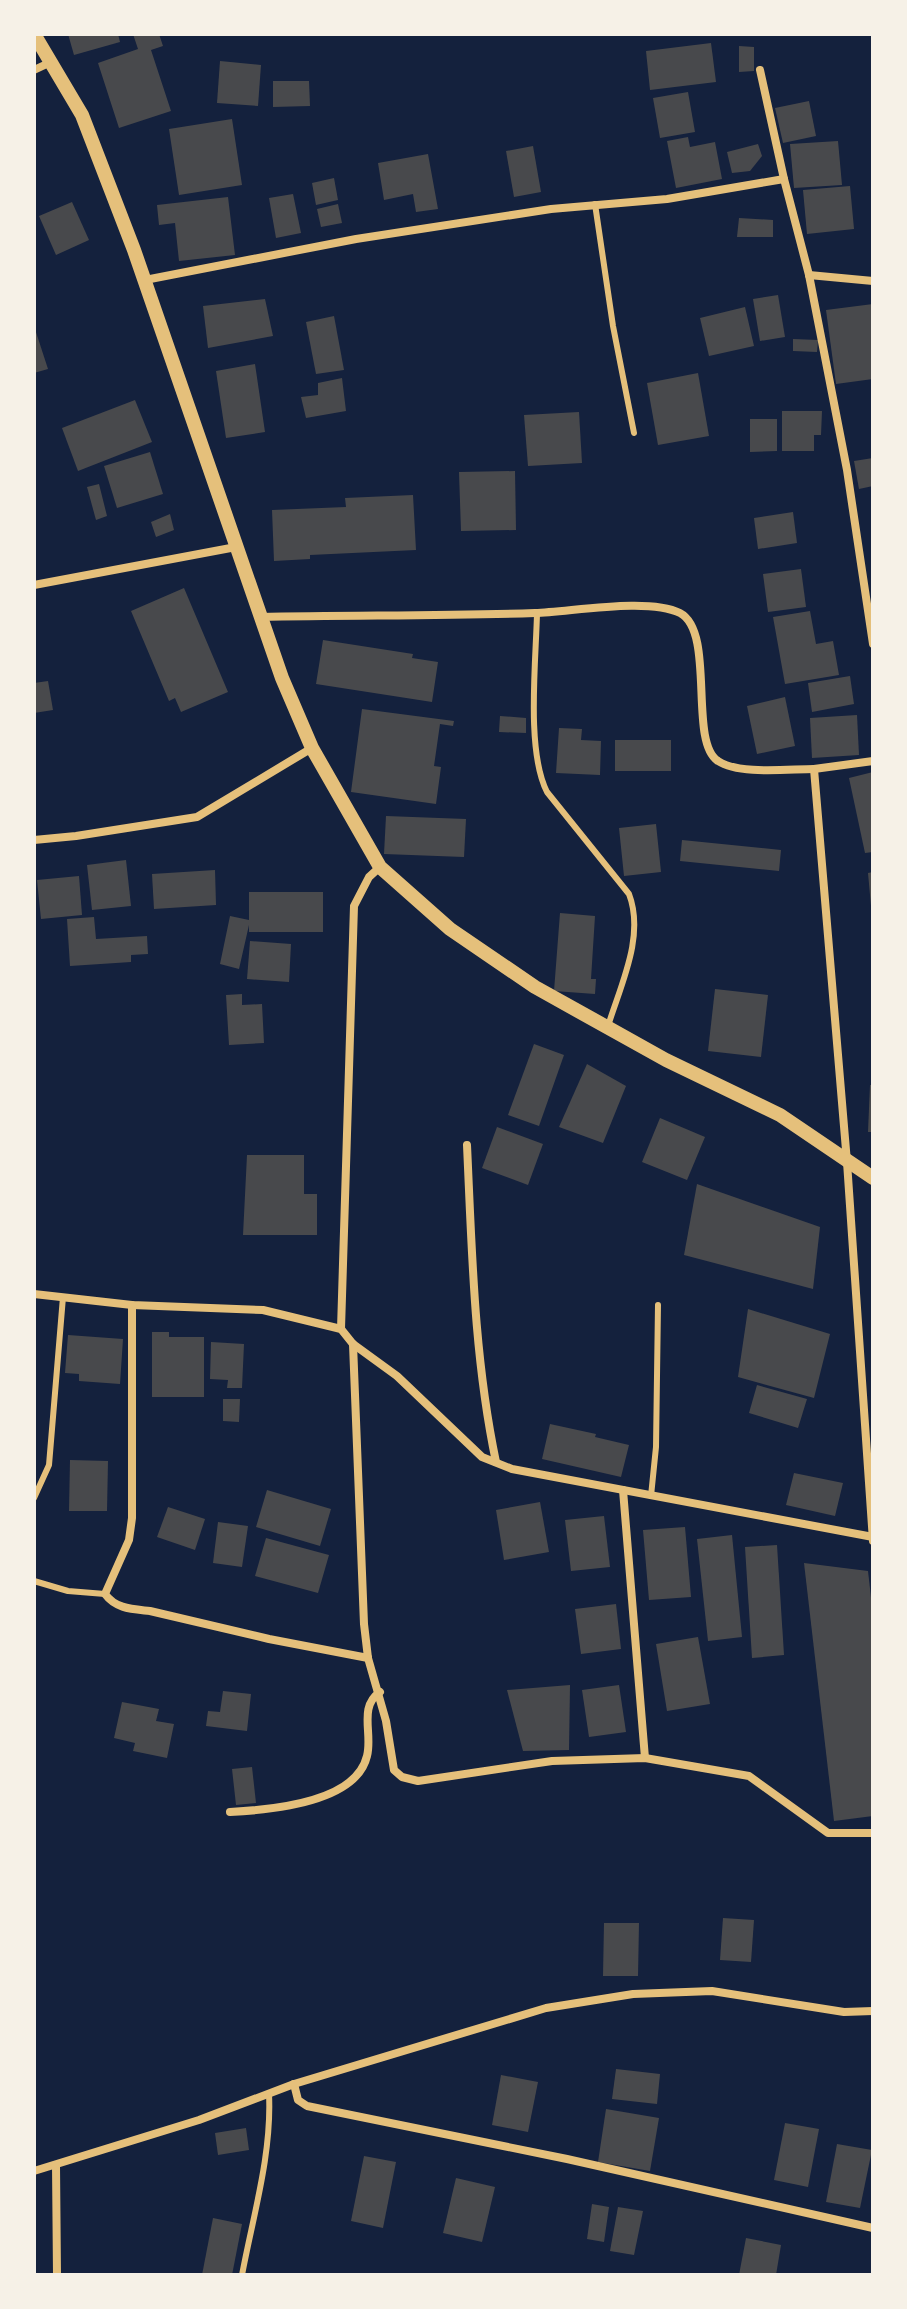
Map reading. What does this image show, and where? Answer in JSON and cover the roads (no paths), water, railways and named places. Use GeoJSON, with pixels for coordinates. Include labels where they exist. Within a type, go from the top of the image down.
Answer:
{"type":"FeatureCollection","features":[{"type":"Feature","properties":{"kind":"street"},"geometry":{"type":"LineString","coordinates":[[34,34],[82,115],[145,280],[260,617],[312,748],[380,867],[450,929],[535,987],[666,1060],[780,1115],[873,1178]]}},
{"type":"Feature","properties":{"kind":"street"},"geometry":{"type":"LineString","coordinates":[[34,70],[51,62]]}},
{"type":"Feature","properties":{"kind":"street"},"geometry":{"type":"LineString","coordinates":[[760,70],[809,275],[847,470],[873,644]]}},
{"type":"Feature","properties":{"kind":"street"},"geometry":{"type":"LineString","coordinates":[[145,280],[356,239],[595,204],[667,199],[784,179]]}},
{"type":"Feature","properties":{"kind":"street"},"geometry":{"type":"LineString","coordinates":[[809,275],[873,281]]}},
{"type":"Feature","properties":{"kind":"street"},"geometry":{"type":"LineString","coordinates":[[34,585],[236,547]]}},
{"type":"Feature","properties":{"kind":"street"},"geometry":{"type":"LineString","coordinates":[[260,617],[537,613],[611,606],[668,609],[683,614],[693,626],[704,708],[704,733],[712,756],[719,762],[740,768],[814,769],[873,761]]}},
{"type":"Feature","properties":{"kind":"street"},"geometry":{"type":"LineString","coordinates":[[34,840],[197,817],[312,748]]}},
{"type":"Feature","properties":{"kind":"street"},"geometry":{"type":"LineString","coordinates":[[34,1294],[132,1305],[263,1310],[341,1329],[353,1344],[397,1376],[482,1457],[512,1469],[873,1538],[847,1162],[814,769]]}},
{"type":"Feature","properties":{"kind":"street"},"geometry":{"type":"LineString","coordinates":[[341,1329],[354,906],[369,877],[380,867]]}},
{"type":"Feature","properties":{"kind":"street"},"geometry":{"type":"LineString","coordinates":[[467,1145],[475,1319],[483,1402],[496,1462]]}},
{"type":"Feature","properties":{"kind":"street"},"geometry":{"type":"LineString","coordinates":[[132,1305],[132,1518],[129,1540],[105,1594],[122,1607],[368,1658]]}},
{"type":"Feature","properties":{"kind":"street"},"geometry":{"type":"LineString","coordinates":[[353,1344],[364,1624],[368,1658],[380,1692],[394,1770],[408,1780],[418,1781],[552,1761],[645,1758],[749,1776],[828,1833],[873,1833]]}},
{"type":"Feature","properties":{"kind":"street"},"geometry":{"type":"LineString","coordinates":[[623,1490],[645,1758]]}},
{"type":"Feature","properties":{"kind":"street"},"geometry":{"type":"LineString","coordinates":[[230,1812],[280,1808],[304,1802],[351,1782],[362,1770],[368,1755],[368,1705],[380,1692]]}},
{"type":"Feature","properties":{"kind":"street"},"geometry":{"type":"LineString","coordinates":[[34,2171],[199,2120],[294,2084],[546,2008],[633,1994],[712,1991],[844,2012],[873,2011]]}},
{"type":"Feature","properties":{"kind":"street"},"geometry":{"type":"LineString","coordinates":[[294,2084],[298,2100],[307,2106],[567,2159],[873,2228]]}},
{"type":"Feature","properties":{"kind":"street"},"geometry":{"type":"LineString","coordinates":[[56,2165],[57,2275]]}},
{"type":"Feature","properties":{"kind":"lane"},"geometry":{"type":"LineString","coordinates":[[595,204],[613,326],[634,433]]}},
{"type":"Feature","properties":{"kind":"lane"},"geometry":{"type":"LineString","coordinates":[[537,613],[535,748],[538,773],[547,792],[629,894],[634,912],[633,942],[608,1028]]}},
{"type":"Feature","properties":{"kind":"lane"},"geometry":{"type":"LineString","coordinates":[[34,1498],[49,1465],[63,1297]]}},
{"type":"Feature","properties":{"kind":"lane"},"geometry":{"type":"LineString","coordinates":[[651,1496],[656,1447],[658,1305]]}},
{"type":"Feature","properties":{"kind":"lane"},"geometry":{"type":"LineString","coordinates":[[34,1581],[68,1591],[105,1594]]}},
{"type":"Feature","properties":{"kind":"lane"},"geometry":{"type":"LineString","coordinates":[[242,2275],[266,2150],[269,2094]]}}]}
